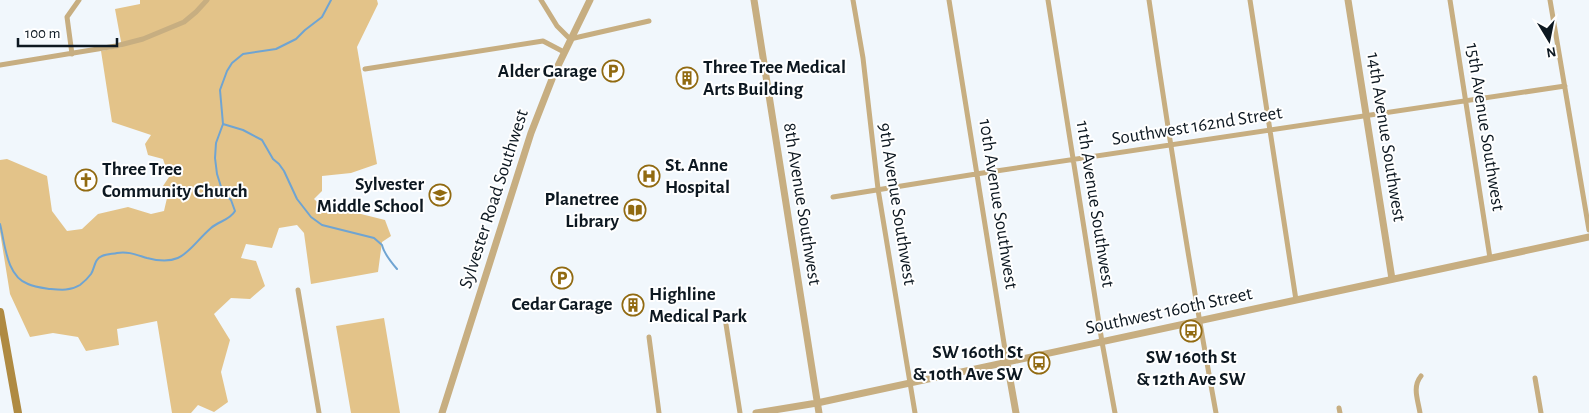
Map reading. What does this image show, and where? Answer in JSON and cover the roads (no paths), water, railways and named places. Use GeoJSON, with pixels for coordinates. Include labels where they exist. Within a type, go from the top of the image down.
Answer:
{"type":"FeatureCollection","features":[{"type":"Feature","properties":{"kind":"main road"},"geometry":{"type":"LineString","coordinates":[[0,312],[18,413]]}},
{"type":"Feature","properties":{"kind":"street"},"geometry":{"type":"LineString","coordinates":[[72,54],[67,17],[79,0]]}},
{"type":"Feature","properties":{"kind":"street"},"geometry":{"type":"LineString","coordinates":[[0,66],[116,46],[167,30],[184,22],[207,0]]}},
{"type":"Feature","properties":{"kind":"street"},"geometry":{"type":"LineString","coordinates":[[541,0],[557,26],[570,39],[649,21]]}},
{"type":"Feature","properties":{"kind":"street","name":"Sylvester Road Southwest"},"geometry":{"type":"LineString","coordinates":[[442,413],[531,133],[554,74],[590,0]]}},
{"type":"Feature","properties":{"kind":"street","name":"8th Avenue Southwest"},"geometry":{"type":"LineString","coordinates":[[754,0],[818,413]]}},
{"type":"Feature","properties":{"kind":"street","name":"9th Avenue Southwest"},"geometry":{"type":"LineString","coordinates":[[853,0],[863,58],[878,189],[915,413]]}},
{"type":"Feature","properties":{"kind":"street","name":"10th Avenue Southwest"},"geometry":{"type":"LineString","coordinates":[[949,0],[1016,413]]}},
{"type":"Feature","properties":{"kind":"street","name":"11th Avenue Southwest"},"geometry":{"type":"LineString","coordinates":[[1048,0],[1115,413]]}},
{"type":"Feature","properties":{"kind":"street"},"geometry":{"type":"LineString","coordinates":[[1149,0],[1170,146],[1216,413]]}},
{"type":"Feature","properties":{"kind":"street"},"geometry":{"type":"LineString","coordinates":[[1250,0],[1296,300]]}},
{"type":"Feature","properties":{"kind":"street","name":"14th Avenue Southwest"},"geometry":{"type":"LineString","coordinates":[[1348,0],[1392,279]]}},
{"type":"Feature","properties":{"kind":"street","name":"15th Avenue Southwest"},"geometry":{"type":"LineString","coordinates":[[1450,0],[1490,258]]}},
{"type":"Feature","properties":{"kind":"street"},"geometry":{"type":"LineString","coordinates":[[1550,0],[1589,230]]}},
{"type":"Feature","properties":{"kind":"street"},"geometry":{"type":"LineString","coordinates":[[364,69],[543,41],[564,52]]}},
{"type":"Feature","properties":{"kind":"street","name":"Southwest 162nd Street"},"geometry":{"type":"LineString","coordinates":[[833,197],[1466,99],[1565,86]]}},
{"type":"Feature","properties":{"kind":"street","name":"Southwest 160th Street"},"geometry":{"type":"LineString","coordinates":[[756,413],[817,403],[1589,237]]}},
{"type":"Feature","properties":{"kind":"street"},"geometry":{"type":"LineString","coordinates":[[298,290],[319,413]]}},
{"type":"Feature","properties":{"kind":"street"},"geometry":{"type":"LineString","coordinates":[[725,318],[740,413]]}},
{"type":"Feature","properties":{"kind":"street"},"geometry":{"type":"LineString","coordinates":[[649,337],[660,413]]}},
{"type":"Feature","properties":{"kind":"street"},"geometry":{"type":"LineString","coordinates":[[1420,413],[1416,388],[1421,376]]}},
{"type":"Feature","properties":{"kind":"street"},"geometry":{"type":"LineString","coordinates":[[1535,378],[1541,413]]}},
{"type":"Feature","properties":{"kind":"street"},"geometry":{"type":"LineString","coordinates":[[438,413],[446,401]]}},
{"type":"Feature","properties":{"kind":"waterway"},"geometry":{"type":"LineString","coordinates":[[0,224],[8,258],[15,274],[28,284],[42,288],[62,290],[80,285],[91,274],[97,259],[106,255],[125,253],[159,260],[169,260],[184,254],[211,228],[235,211],[231,200],[223,193],[217,174],[215,158],[216,143],[223,124],[220,90],[227,71],[232,63],[243,54],[276,49],[296,39],[322,17],[331,0]]}},
{"type":"Feature","properties":{"kind":"waterway"},"geometry":{"type":"LineString","coordinates":[[223,124],[243,130],[262,140],[273,159],[284,171],[297,199],[311,217],[322,225],[374,238],[382,245],[386,255],[397,269]]}},
{"type":"Feature","properties":{"kind":"place","name":"Alder Garage"},"geometry":{"type":"Point","coordinates":[613,71]}},
{"type":"Feature","properties":{"kind":"place","name":"Three Tree Medical Arts Building"},"geometry":{"type":"Point","coordinates":[687,78]}},
{"type":"Feature","properties":{"kind":"place","name":"St. Anne Hospital"},"geometry":{"type":"Point","coordinates":[649,176]}},
{"type":"Feature","properties":{"kind":"place","name":"Three Tree Community Church"},"geometry":{"type":"Point","coordinates":[86,180]}},
{"type":"Feature","properties":{"kind":"place","name":"Sylvester Middle School"},"geometry":{"type":"Point","coordinates":[440,195]}},
{"type":"Feature","properties":{"kind":"place","name":"Planetree Library"},"geometry":{"type":"Point","coordinates":[635,210]}},
{"type":"Feature","properties":{"kind":"place","name":"Cedar Garage"},"geometry":{"type":"Point","coordinates":[562,278]}},
{"type":"Feature","properties":{"kind":"place","name":"Highline Medical Park"},"geometry":{"type":"Point","coordinates":[633,305]}},
{"type":"Feature","properties":{"kind":"place","name":"SW 160th St & 12th Ave SW"},"geometry":{"type":"Point","coordinates":[1191,331]}},
{"type":"Feature","properties":{"kind":"place","name":"SW 160th St & 10th Ave SW"},"geometry":{"type":"Point","coordinates":[1039,363]}}]}
